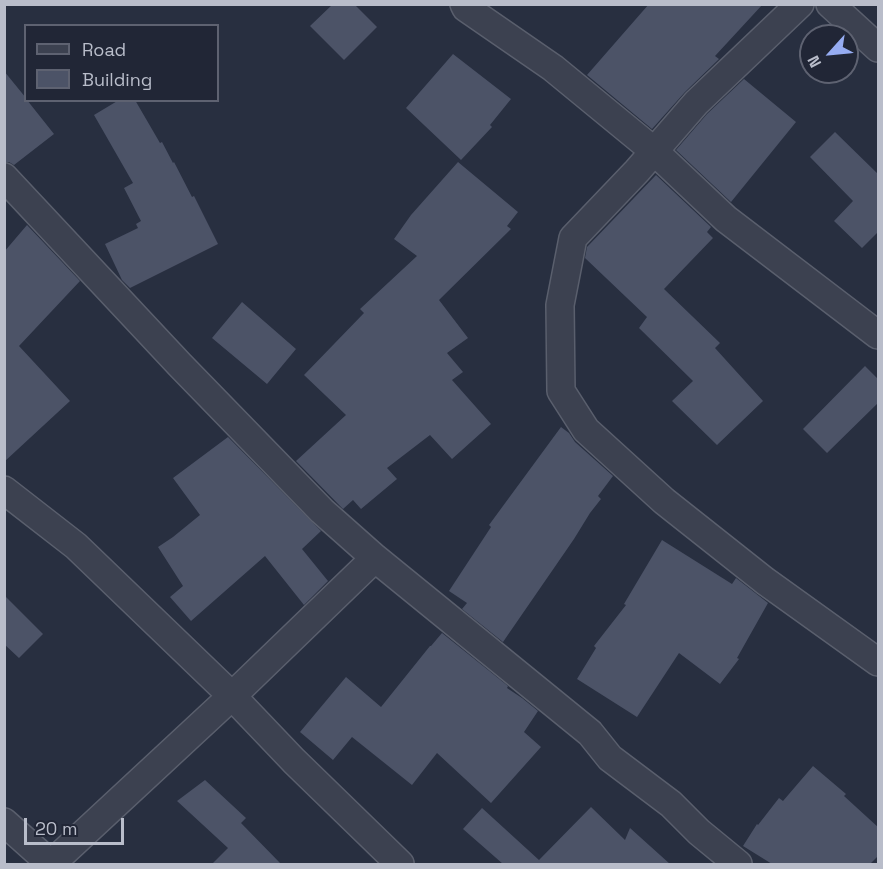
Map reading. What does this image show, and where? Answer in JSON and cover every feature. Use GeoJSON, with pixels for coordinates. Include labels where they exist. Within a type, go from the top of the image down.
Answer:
{"type":"FeatureCollection","features":[{"type":"Feature","properties":{"kind":"street"},"geometry":{"type":"LineString","coordinates":[[464,4],[466,8],[553,68],[654,151],[726,219],[879,335]]}},
{"type":"Feature","properties":{"kind":"street"},"geometry":{"type":"LineString","coordinates":[[800,4],[696,103],[637,171],[573,238],[560,304],[561,391],[586,430],[664,501],[765,581],[879,662]]}},
{"type":"Feature","properties":{"kind":"street"},"geometry":{"type":"LineString","coordinates":[[830,4],[879,48]]}},
{"type":"Feature","properties":{"kind":"street"},"geometry":{"type":"LineString","coordinates":[[4,177],[180,365],[322,511],[375,558],[590,734],[610,758],[671,804],[699,832],[738,864]]}},
{"type":"Feature","properties":{"kind":"street"},"geometry":{"type":"LineString","coordinates":[[4,490],[76,546],[232,696],[294,761],[400,864]]}},
{"type":"Feature","properties":{"kind":"street"},"geometry":{"type":"LineString","coordinates":[[4,822],[51,864],[232,696],[375,558]]}},
{"type":"Feature","properties":{"kind":"building"},"geometry":{"type":"Polygon","coordinates":[[[333,4],[354,4],[377,27],[344,60],[310,26],[333,4]]]}},
{"type":"Feature","properties":{"kind":"building"},"geometry":{"type":"Polygon","coordinates":[[[649,4],[763,4],[715,56],[719,59],[652,129],[587,75],[649,4]]]}},
{"type":"Feature","properties":{"kind":"building"},"geometry":{"type":"Polygon","coordinates":[[[453,54],[511,99],[490,125],[492,127],[461,160],[406,108],[453,54]]]}},
{"type":"Feature","properties":{"kind":"building"},"geometry":{"type":"Polygon","coordinates":[[[4,71],[24,96],[24,102],[29,102],[54,134],[14,165],[4,162],[4,71]]]}},
{"type":"Feature","properties":{"kind":"building"},"geometry":{"type":"Polygon","coordinates":[[[744,79],[796,122],[731,202],[676,150],[707,114],[744,79]]]}},
{"type":"Feature","properties":{"kind":"building"},"geometry":{"type":"Polygon","coordinates":[[[116,102],[136,102],[174,162],[192,197],[194,196],[218,244],[130,288],[122,280],[105,244],[138,228],[136,224],[141,221],[124,188],[133,183],[94,115],[116,102]]]}},
{"type":"Feature","properties":{"kind":"building"},"geometry":{"type":"Polygon","coordinates":[[[835,132],[879,175],[879,231],[862,248],[834,221],[853,201],[810,157],[835,132]]]}},
{"type":"Feature","properties":{"kind":"building"},"geometry":{"type":"Polygon","coordinates":[[[458,162],[518,212],[507,226],[511,229],[439,300],[468,338],[447,353],[463,372],[452,380],[491,424],[452,459],[430,435],[387,468],[397,479],[361,509],[353,500],[343,509],[296,461],[346,415],[304,375],[364,313],[360,309],[417,256],[394,239],[411,215],[458,162]]]}},
{"type":"Feature","properties":{"kind":"building"},"geometry":{"type":"Polygon","coordinates":[[[656,175],[711,227],[707,232],[713,238],[664,289],[720,343],[715,348],[763,401],[717,445],[672,401],[693,381],[639,328],[647,317],[585,258],[587,247],[656,175]]]}},
{"type":"Feature","properties":{"kind":"building"},"geometry":{"type":"Polygon","coordinates":[[[27,225],[80,281],[19,346],[70,401],[4,462],[4,252],[27,225]]]}},
{"type":"Feature","properties":{"kind":"building"},"geometry":{"type":"Polygon","coordinates":[[[242,302],[296,349],[267,384],[212,338],[242,302]]]}},
{"type":"Feature","properties":{"kind":"building"},"geometry":{"type":"Polygon","coordinates":[[[865,366],[879,380],[879,402],[827,453],[803,429],[865,366]]]}},
{"type":"Feature","properties":{"kind":"building"},"geometry":{"type":"Polygon","coordinates":[[[561,427],[613,476],[598,496],[601,499],[503,642],[462,609],[467,603],[449,591],[491,527],[489,525],[561,427]]]}},
{"type":"Feature","properties":{"kind":"building"},"geometry":{"type":"Polygon","coordinates":[[[228,437],[321,531],[302,549],[328,581],[304,605],[265,556],[191,621],[170,597],[183,586],[158,547],[200,515],[173,478],[228,437]]]}},
{"type":"Feature","properties":{"kind":"building"},"geometry":{"type":"Polygon","coordinates":[[[662,540],[732,584],[736,578],[768,603],[737,658],[739,659],[720,684],[679,653],[637,717],[577,679],[596,648],[594,646],[626,605],[624,604],[662,540]]]}},
{"type":"Feature","properties":{"kind":"building"},"geometry":{"type":"Polygon","coordinates":[[[4,595],[43,634],[19,658],[4,644],[4,595]]]}},
{"type":"Feature","properties":{"kind":"building"},"geometry":{"type":"Polygon","coordinates":[[[442,633],[538,711],[524,732],[541,747],[491,803],[437,753],[412,785],[352,737],[333,760],[300,732],[346,677],[381,707],[442,633]]]}},
{"type":"Feature","properties":{"kind":"building"},"geometry":{"type":"Polygon","coordinates":[[[813,766],[846,794],[844,796],[879,828],[879,855],[870,864],[772,864],[743,846],[757,824],[779,798],[783,801],[813,766]]]}},
{"type":"Feature","properties":{"kind":"building"},"geometry":{"type":"Polygon","coordinates":[[[205,780],[246,818],[241,823],[281,864],[212,864],[228,848],[177,801],[205,780]]]}},
{"type":"Feature","properties":{"kind":"building"},"geometry":{"type":"Polygon","coordinates":[[[591,807],[625,840],[630,828],[670,864],[503,864],[463,829],[482,808],[539,860],[591,807]]]}}]}
